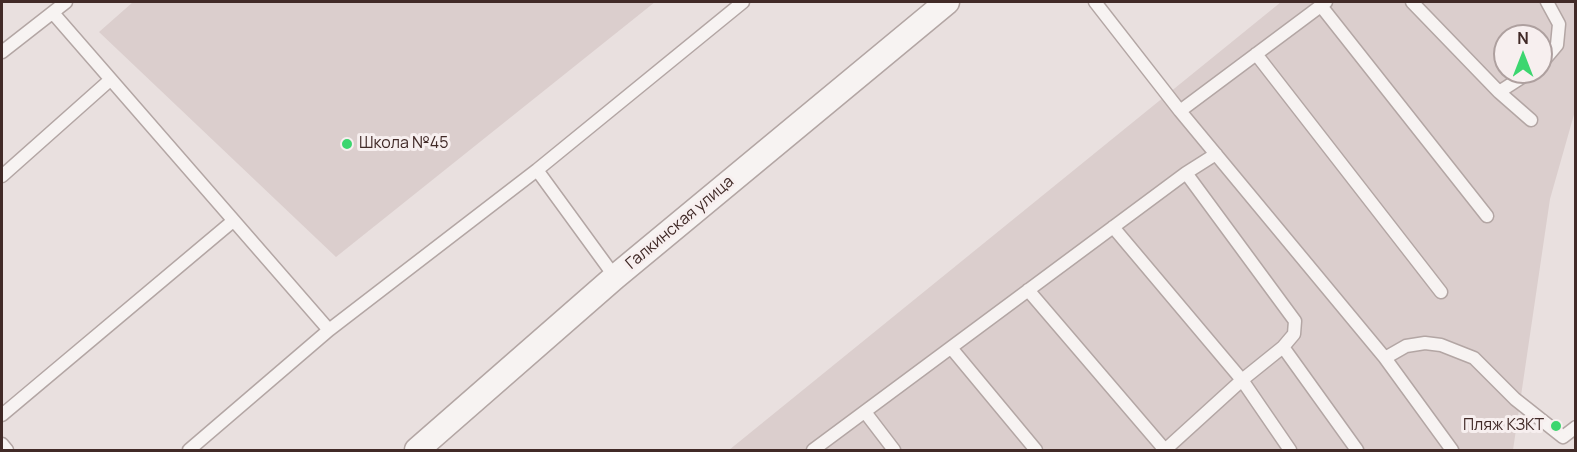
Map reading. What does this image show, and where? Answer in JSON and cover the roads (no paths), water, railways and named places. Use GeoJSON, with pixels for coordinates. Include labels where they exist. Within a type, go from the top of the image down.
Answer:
{"type":"FeatureCollection","features":[{"type":"Feature","properties":{"kind":"street","name":"Галкинская улица"},"geometry":{"type":"LineString","coordinates":[[417,450],[615,277],[947,2]]}},
{"type":"Feature","properties":{"kind":"lane"},"geometry":{"type":"LineString","coordinates":[[2,52],[66,2]]}},
{"type":"Feature","properties":{"kind":"lane"},"geometry":{"type":"LineString","coordinates":[[189,450],[329,330],[537,170],[743,2]]}},
{"type":"Feature","properties":{"kind":"lane"},"geometry":{"type":"LineString","coordinates":[[1095,2],[1180,111],[1385,358],[1452,450]]}},
{"type":"Feature","properties":{"kind":"lane"},"geometry":{"type":"LineString","coordinates":[[1412,2],[1499,92],[1531,120]]}},
{"type":"Feature","properties":{"kind":"lane"},"geometry":{"type":"LineString","coordinates":[[1547,2],[1559,24],[1557,45],[1553,50]]}},
{"type":"Feature","properties":{"kind":"lane"},"geometry":{"type":"LineString","coordinates":[[1180,111],[1324,4],[1487,216]]}},
{"type":"Feature","properties":{"kind":"lane"},"geometry":{"type":"LineString","coordinates":[[53,13],[329,330]]}},
{"type":"Feature","properties":{"kind":"lane"},"geometry":{"type":"LineString","coordinates":[[1256,54],[1441,292]]}},
{"type":"Feature","properties":{"kind":"lane"},"geometry":{"type":"LineString","coordinates":[[2,176],[110,80]]}},
{"type":"Feature","properties":{"kind":"lane"},"geometry":{"type":"LineString","coordinates":[[1499,92],[1511,84]]}},
{"type":"Feature","properties":{"kind":"lane"},"geometry":{"type":"LineString","coordinates":[[813,450],[1186,173],[1216,154]]}},
{"type":"Feature","properties":{"kind":"lane"},"geometry":{"type":"LineString","coordinates":[[537,170],[615,277]]}},
{"type":"Feature","properties":{"kind":"lane"},"geometry":{"type":"LineString","coordinates":[[1028,290],[1165,450],[1242,380],[1283,347],[1294,334],[1295,321],[1186,173]]}},
{"type":"Feature","properties":{"kind":"lane"},"geometry":{"type":"LineString","coordinates":[[2,415],[233,221]]}},
{"type":"Feature","properties":{"kind":"lane"},"geometry":{"type":"LineString","coordinates":[[1113,227],[1242,380],[1282,448]]}},
{"type":"Feature","properties":{"kind":"lane"},"geometry":{"type":"LineString","coordinates":[[1385,358],[1406,346],[1425,343],[1441,345],[1474,358],[1515,399],[1563,437],[1575,427]]}},
{"type":"Feature","properties":{"kind":"lane"},"geometry":{"type":"LineString","coordinates":[[1283,347],[1357,450]]}},
{"type":"Feature","properties":{"kind":"lane"},"geometry":{"type":"LineString","coordinates":[[952,349],[1036,450]]}},
{"type":"Feature","properties":{"kind":"lane"},"geometry":{"type":"LineString","coordinates":[[865,412],[894,450]]}},
{"type":"Feature","properties":{"kind":"lane"},"geometry":{"type":"LineString","coordinates":[[2,444],[7,450]]}},
{"type":"Feature","properties":{"kind":"place","name":"Школа №45"},"geometry":{"type":"Point","coordinates":[347,144]}},
{"type":"Feature","properties":{"kind":"place","name":"Пляж КЗКТ"},"geometry":{"type":"Point","coordinates":[1556,426]}}]}
